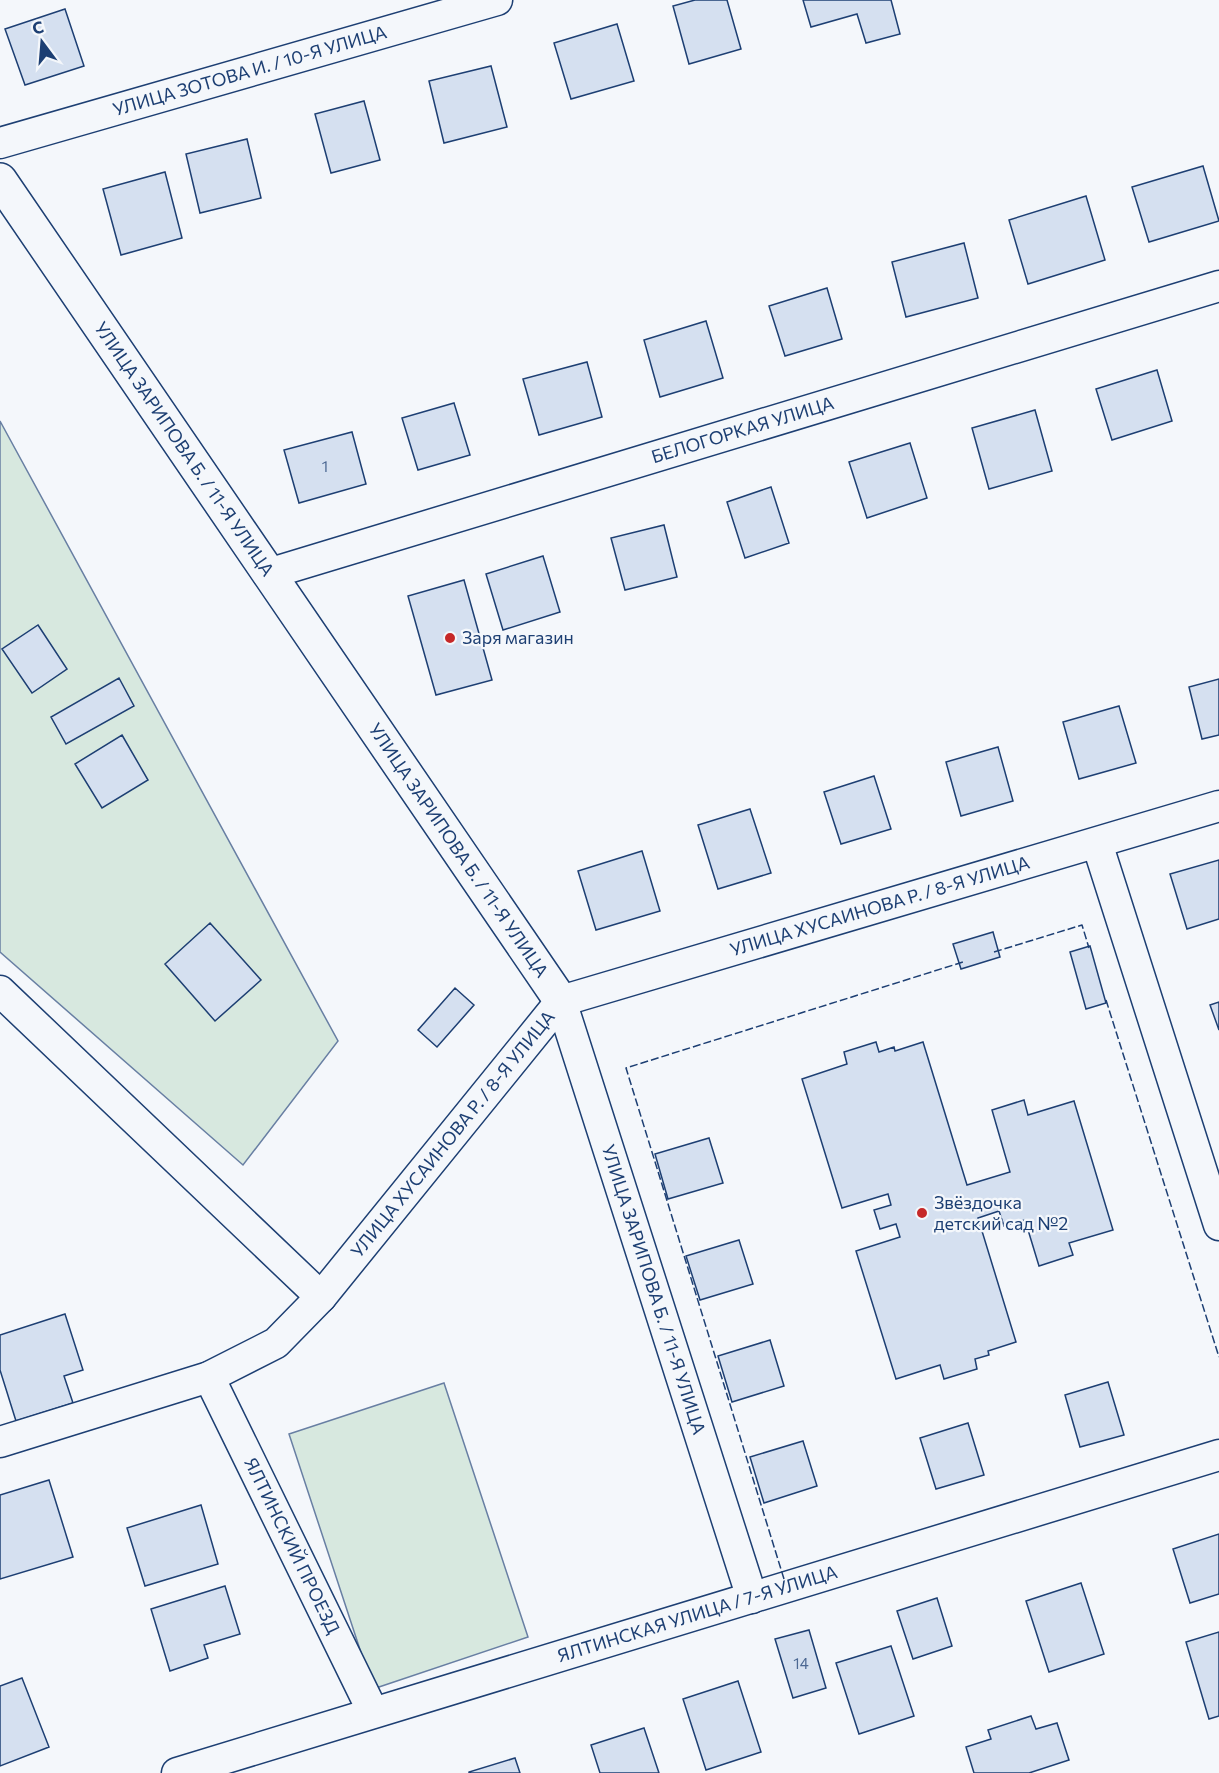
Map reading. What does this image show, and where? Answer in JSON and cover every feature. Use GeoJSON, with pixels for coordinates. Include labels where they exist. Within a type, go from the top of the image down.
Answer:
{"type":"FeatureCollection","features":[{"type":"Feature","properties":{"kind":"street","name":"УЛИЦА ЗОТОВА И. / 10-Я УЛИЦА"},"geometry":{"type":"LineString","coordinates":[[0,142],[452,7],[497,0]]}},
{"type":"Feature","properties":{"kind":"street","name":"УЛИЦА ЗАРИПОВА Б. / 11-Я УЛИЦА"},"geometry":{"type":"LineString","coordinates":[[0,180],[561,1001],[752,1598]]}},
{"type":"Feature","properties":{"kind":"street","name":"БЕЛОГОРКАЯ УЛИЦА"},"geometry":{"type":"LineString","coordinates":[[268,574],[1219,286]]}},
{"type":"Feature","properties":{"kind":"street","name":"УЛИЦА ХУСАИНОВА Р. / 8-Я УЛИЦА"},"geometry":{"type":"LineString","coordinates":[[0,1442],[209,1377],[276,1343],[321,1298],[561,1001],[1219,806]]}},
{"type":"Feature","properties":{"kind":"street"},"geometry":{"type":"LineString","coordinates":[[1097,843],[1219,1224]]}},
{"type":"Feature","properties":{"kind":"street"},"geometry":{"type":"LineString","coordinates":[[0,991],[321,1298]]}},
{"type":"Feature","properties":{"kind":"street","name":"ЯЛТИНСКИЙ ПРОЕЗД"},"geometry":{"type":"LineString","coordinates":[[209,1377],[373,1712]]}},
{"type":"Feature","properties":{"kind":"street","name":"ЯЛТИНСКАЯ УЛИЦА / 7-Я УЛИЦА"},"geometry":{"type":"LineString","coordinates":[[177,1773],[1219,1455]]}},
{"type":"Feature","properties":{"kind":"shaded area"},"geometry":{"type":"Polygon","coordinates":[[[0,421],[338,1041],[243,1165],[0,952],[0,421]]]}},
{"type":"Feature","properties":{"kind":"shaded area"},"geometry":{"type":"Polygon","coordinates":[[[444,1383],[528,1637],[373,1689],[289,1434],[444,1383]]]}},
{"type":"Feature","properties":{"kind":"building"},"geometry":{"type":"Polygon","coordinates":[[[695,0],[727,0],[741,49],[689,64],[673,6],[695,0]]]}},
{"type":"Feature","properties":{"kind":"building"},"geometry":{"type":"Polygon","coordinates":[[[803,0],[891,0],[900,34],[866,43],[857,14],[811,27],[803,0]]]}},
{"type":"Feature","properties":{"kind":"building"},"geometry":{"type":"Polygon","coordinates":[[[65,9],[84,66],[25,85],[5,29],[65,9]]]}},
{"type":"Feature","properties":{"kind":"building"},"geometry":{"type":"Polygon","coordinates":[[[617,24],[634,81],[571,99],[554,43],[617,24]]]}},
{"type":"Feature","properties":{"kind":"building"},"geometry":{"type":"Polygon","coordinates":[[[491,66],[507,127],[444,143],[429,81],[491,66]]]}},
{"type":"Feature","properties":{"kind":"building"},"geometry":{"type":"Polygon","coordinates":[[[364,101],[380,160],[331,173],[315,114],[364,101]]]}},
{"type":"Feature","properties":{"kind":"building"},"geometry":{"type":"Polygon","coordinates":[[[247,139],[261,198],[200,213],[186,154],[247,139]]]}},
{"type":"Feature","properties":{"kind":"building"},"geometry":{"type":"Polygon","coordinates":[[[1203,166],[1219,221],[1149,242],[1132,187],[1203,166]]]}},
{"type":"Feature","properties":{"kind":"building"},"geometry":{"type":"Polygon","coordinates":[[[165,172],[182,238],[121,255],[103,189],[165,172]]]}},
{"type":"Feature","properties":{"kind":"building"},"geometry":{"type":"Polygon","coordinates":[[[1086,196],[1105,260],[1028,284],[1009,220],[1086,196]]]}},
{"type":"Feature","properties":{"kind":"building"},"geometry":{"type":"Polygon","coordinates":[[[964,243],[978,298],[906,317],[892,262],[964,243]]]}},
{"type":"Feature","properties":{"kind":"building"},"geometry":{"type":"Polygon","coordinates":[[[827,288],[842,339],[785,356],[769,306],[827,288]]]}},
{"type":"Feature","properties":{"kind":"building"},"geometry":{"type":"Polygon","coordinates":[[[706,321],[723,378],[660,397],[644,340],[706,321]]]}},
{"type":"Feature","properties":{"kind":"building"},"geometry":{"type":"Polygon","coordinates":[[[587,362],[602,417],[539,435],[523,379],[587,362]]]}},
{"type":"Feature","properties":{"kind":"building"},"geometry":{"type":"Polygon","coordinates":[[[1157,370],[1172,421],[1112,440],[1096,389],[1157,370]]]}},
{"type":"Feature","properties":{"kind":"building"},"geometry":{"type":"Polygon","coordinates":[[[454,403],[470,455],[418,470],[402,418],[454,403]]]}},
{"type":"Feature","properties":{"kind":"building"},"geometry":{"type":"Polygon","coordinates":[[[1035,410],[1052,471],[989,489],[972,428],[1035,410]]]}},
{"type":"Feature","properties":{"kind":"building"},"geometry":{"type":"Polygon","coordinates":[[[352,432],[366,484],[299,503],[284,450],[352,432]]]}},
{"type":"Feature","properties":{"kind":"building"},"geometry":{"type":"Polygon","coordinates":[[[910,443],[927,498],[867,518],[849,462],[910,443]]]}},
{"type":"Feature","properties":{"kind":"building"},"geometry":{"type":"Polygon","coordinates":[[[771,487],[789,543],[745,558],[727,502],[771,487]]]}},
{"type":"Feature","properties":{"kind":"building"},"geometry":{"type":"Polygon","coordinates":[[[664,525],[677,577],[625,590],[611,538],[664,525]]]}},
{"type":"Feature","properties":{"kind":"building"},"geometry":{"type":"Polygon","coordinates":[[[543,556],[560,612],[503,630],[486,574],[543,556]]]}},
{"type":"Feature","properties":{"kind":"building","name":"Заря магазин"},"geometry":{"type":"Polygon","coordinates":[[[464,580],[492,680],[436,695],[408,596],[464,580]]]}},
{"type":"Feature","properties":{"kind":"building"},"geometry":{"type":"Polygon","coordinates":[[[38,625],[67,669],[32,693],[2,649],[38,625]]]}},
{"type":"Feature","properties":{"kind":"building"},"geometry":{"type":"Polygon","coordinates":[[[119,678],[134,706],[66,744],[51,717],[119,678]]]}},
{"type":"Feature","properties":{"kind":"building"},"geometry":{"type":"Polygon","coordinates":[[[1219,679],[1219,735],[1202,739],[1189,687],[1219,679]]]}},
{"type":"Feature","properties":{"kind":"building"},"geometry":{"type":"Polygon","coordinates":[[[1119,706],[1136,763],[1079,779],[1063,722],[1119,706]]]}},
{"type":"Feature","properties":{"kind":"building"},"geometry":{"type":"Polygon","coordinates":[[[122,735],[148,780],[102,808],[75,764],[122,735]]]}},
{"type":"Feature","properties":{"kind":"building"},"geometry":{"type":"Polygon","coordinates":[[[998,747],[1013,801],[961,816],[946,762],[998,747]]]}},
{"type":"Feature","properties":{"kind":"building"},"geometry":{"type":"Polygon","coordinates":[[[874,776],[891,829],[841,844],[824,792],[874,776]]]}},
{"type":"Feature","properties":{"kind":"building"},"geometry":{"type":"Polygon","coordinates":[[[750,809],[771,873],[718,889],[698,825],[750,809]]]}},
{"type":"Feature","properties":{"kind":"building"},"geometry":{"type":"Polygon","coordinates":[[[642,851],[660,911],[596,930],[578,871],[642,851]]]}},
{"type":"Feature","properties":{"kind":"building"},"geometry":{"type":"Polygon","coordinates":[[[1219,860],[1219,919],[1187,929],[1170,874],[1219,860]]]}},
{"type":"Feature","properties":{"kind":"building"},"geometry":{"type":"Polygon","coordinates":[[[210,923],[261,980],[215,1021],[165,964],[210,923]]]}},
{"type":"Feature","properties":{"kind":"building"},"geometry":{"type":"Polygon","coordinates":[[[993,932],[1000,957],[961,969],[953,944],[993,932]]]}},
{"type":"Feature","properties":{"kind":"building"},"geometry":{"type":"Polygon","coordinates":[[[1090,946],[1106,1003],[1086,1009],[1070,952],[1090,946]]]}},
{"type":"Feature","properties":{"kind":"building"},"geometry":{"type":"Polygon","coordinates":[[[455,988],[474,1005],[437,1047],[418,1030],[455,988]]]}},
{"type":"Feature","properties":{"kind":"building"},"geometry":{"type":"Polygon","coordinates":[[[1219,1002],[1219,1030],[1210,1005],[1219,1002]]]}},
{"type":"Feature","properties":{"kind":"building"},"geometry":{"type":"Polygon","coordinates":[[[876,1042],[879,1052],[894,1047],[895,1051],[923,1042],[967,1185],[1010,1172],[992,1110],[1024,1100],[1028,1115],[1074,1101],[1113,1230],[1069,1243],[1073,1255],[1039,1266],[1025,1220],[1004,1226],[999,1211],[978,1218],[1016,1342],[988,1351],[989,1355],[975,1359],[977,1369],[944,1379],[940,1365],[896,1379],[856,1251],[900,1237],[896,1224],[880,1229],[874,1210],[891,1205],[888,1194],[842,1208],[802,1079],[847,1064],[844,1052],[876,1042]]]}},
{"type":"Feature","properties":{"kind":"building"},"geometry":{"type":"Polygon","coordinates":[[[709,1138],[723,1183],[668,1199],[655,1154],[709,1138]]]}},
{"type":"Feature","properties":{"kind":"building"},"geometry":{"type":"Polygon","coordinates":[[[739,1240],[753,1284],[700,1300],[686,1256],[739,1240]]]}},
{"type":"Feature","properties":{"kind":"building"},"geometry":{"type":"Polygon","coordinates":[[[65,1314],[83,1370],[64,1376],[73,1403],[16,1421],[0,1370],[0,1335],[65,1314]]]}},
{"type":"Feature","properties":{"kind":"building"},"geometry":{"type":"Polygon","coordinates":[[[770,1340],[784,1386],[732,1402],[718,1356],[770,1340]]]}},
{"type":"Feature","properties":{"kind":"building"},"geometry":{"type":"Polygon","coordinates":[[[1108,1382],[1124,1435],[1080,1447],[1065,1395],[1108,1382]]]}},
{"type":"Feature","properties":{"kind":"building"},"geometry":{"type":"Polygon","coordinates":[[[968,1423],[984,1475],[936,1489],[920,1438],[968,1423]]]}},
{"type":"Feature","properties":{"kind":"building"},"geometry":{"type":"Polygon","coordinates":[[[803,1441],[817,1486],[764,1503],[750,1457],[803,1441]]]}},
{"type":"Feature","properties":{"kind":"building"},"geometry":{"type":"Polygon","coordinates":[[[49,1480],[73,1557],[0,1579],[0,1495],[49,1480]]]}},
{"type":"Feature","properties":{"kind":"building"},"geometry":{"type":"Polygon","coordinates":[[[201,1505],[218,1564],[145,1586],[127,1528],[201,1505]]]}},
{"type":"Feature","properties":{"kind":"building"},"geometry":{"type":"Polygon","coordinates":[[[1219,1534],[1219,1594],[1190,1603],[1173,1549],[1219,1534]]]}},
{"type":"Feature","properties":{"kind":"building"},"geometry":{"type":"Polygon","coordinates":[[[1081,1583],[1104,1654],[1049,1672],[1026,1601],[1081,1583]]]}},
{"type":"Feature","properties":{"kind":"building"},"geometry":{"type":"Polygon","coordinates":[[[225,1586],[240,1634],[204,1645],[208,1658],[170,1671],[151,1609],[225,1586]]]}},
{"type":"Feature","properties":{"kind":"building"},"geometry":{"type":"Polygon","coordinates":[[[937,1598],[952,1646],[913,1659],[897,1611],[937,1598]]]}},
{"type":"Feature","properties":{"kind":"building"},"geometry":{"type":"Polygon","coordinates":[[[809,1630],[826,1688],[793,1698],[775,1639],[809,1630]]]}},
{"type":"Feature","properties":{"kind":"building"},"geometry":{"type":"Polygon","coordinates":[[[1219,1632],[1219,1716],[1209,1719],[1186,1642],[1219,1632]]]}},
{"type":"Feature","properties":{"kind":"building"},"geometry":{"type":"Polygon","coordinates":[[[891,1646],[914,1716],[859,1734],[836,1663],[891,1646]]]}},
{"type":"Feature","properties":{"kind":"building"},"geometry":{"type":"Polygon","coordinates":[[[22,1678],[49,1747],[0,1766],[0,1686],[22,1678]]]}},
{"type":"Feature","properties":{"kind":"building"},"geometry":{"type":"Polygon","coordinates":[[[738,1681],[761,1752],[706,1770],[683,1699],[738,1681]]]}},
{"type":"Feature","properties":{"kind":"building"},"geometry":{"type":"Polygon","coordinates":[[[1031,1716],[1036,1729],[1057,1723],[1069,1760],[1029,1773],[974,1773],[966,1747],[991,1739],[988,1730],[1031,1716]]]}},
{"type":"Feature","properties":{"kind":"building"},"geometry":{"type":"Polygon","coordinates":[[[644,1728],[659,1773],[600,1773],[591,1745],[644,1728]]]}},
{"type":"Feature","properties":{"kind":"building"},"geometry":{"type":"Polygon","coordinates":[[[515,1758],[520,1773],[469,1773],[469,1772],[515,1758]]]}},
{"type":"Feature","properties":{"kind":"fence"},"geometry":{"type":"LineString","coordinates":[[994,952],[1082,925],[1089,948]]}},
{"type":"Feature","properties":{"kind":"fence"},"geometry":{"type":"LineString","coordinates":[[784,1579],[626,1068],[963,962]]}},
{"type":"Feature","properties":{"kind":"fence"},"geometry":{"type":"LineString","coordinates":[[1106,1000],[1219,1357]]}},
{"type":"Feature","properties":{"kind":"place","name":"Заря магазин"},"geometry":{"type":"Point","coordinates":[450,638]}},
{"type":"Feature","properties":{"kind":"place","name":"Звёздочка детский сад №2"},"geometry":{"type":"Point","coordinates":[922,1213]}}]}
